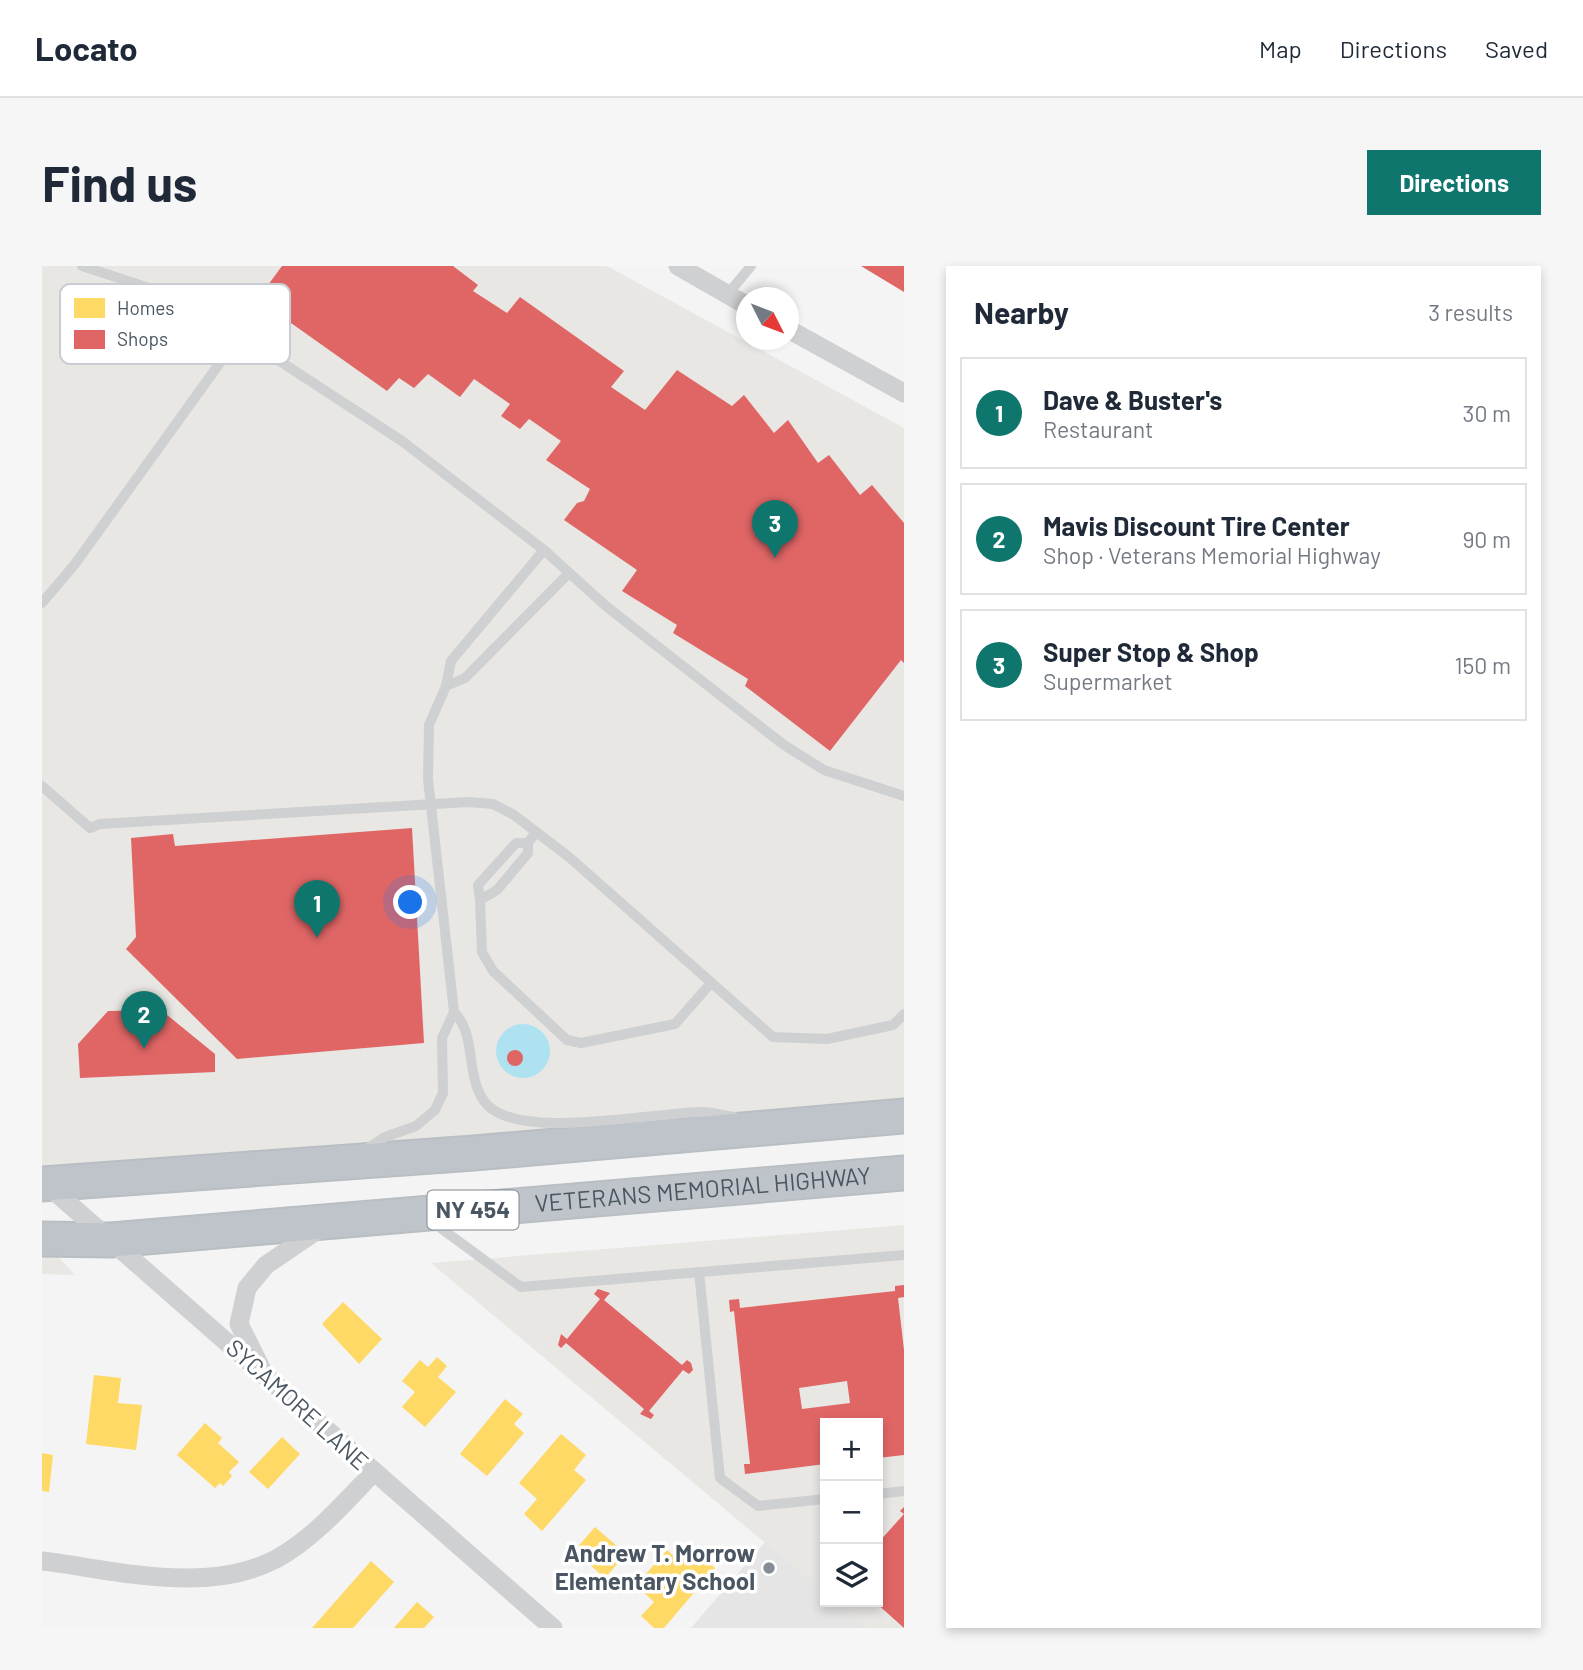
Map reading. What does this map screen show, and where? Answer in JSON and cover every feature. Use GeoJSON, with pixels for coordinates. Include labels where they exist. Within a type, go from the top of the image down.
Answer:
{"type":"FeatureCollection","features":[{"type":"Feature","properties":{"kind":"highway","name":"NY 454"},"geometry":{"type":"LineString","coordinates":[[44,1182],[349,1161],[904,1115]]}},
{"type":"Feature","properties":{"kind":"highway","name":"VETERANS MEMORIAL HIGHWAY"},"geometry":{"type":"LineString","coordinates":[[42,1239],[110,1240],[333,1219],[422,1215],[904,1173]]}},
{"type":"Feature","properties":{"kind":"street"},"geometry":{"type":"LineString","coordinates":[[678,266],[736,300]]}},
{"type":"Feature","properties":{"kind":"street"},"geometry":{"type":"LineString","coordinates":[[799,335],[904,393]]}},
{"type":"Feature","properties":{"kind":"street","name":"SYCAMORE LANE"},"geometry":{"type":"LineString","coordinates":[[44,1182],[553,1628]]}},
{"type":"Feature","properties":{"kind":"street"},"geometry":{"type":"LineString","coordinates":[[267,1378],[239,1324],[247,1288],[266,1265],[333,1219]]}},
{"type":"Feature","properties":{"kind":"street"},"geometry":{"type":"LineString","coordinates":[[42,1561],[177,1577],[229,1576],[278,1558],[323,1524],[373,1473]]}},
{"type":"Feature","properties":{"kind":"lane"},"geometry":{"type":"LineString","coordinates":[[82,266],[137,284]]}},
{"type":"Feature","properties":{"kind":"lane"},"geometry":{"type":"LineString","coordinates":[[727,295],[751,266]]}},
{"type":"Feature","properties":{"kind":"lane"},"geometry":{"type":"LineString","coordinates":[[42,603],[75,564],[219,364]]}},
{"type":"Feature","properties":{"kind":"lane"},"geometry":{"type":"LineString","coordinates":[[284,364],[402,441],[544,550],[607,607],[784,745],[824,770],[904,796]]}},
{"type":"Feature","properties":{"kind":"lane"},"geometry":{"type":"LineString","coordinates":[[349,1161],[385,1137],[416,1126],[435,1110],[443,1093],[442,1038],[454,1012],[431,805],[429,725],[446,686],[451,662],[544,550]]}},
{"type":"Feature","properties":{"kind":"lane"},"geometry":{"type":"LineString","coordinates":[[446,686],[465,678],[569,573]]}},
{"type":"Feature","properties":{"kind":"lane"},"geometry":{"type":"LineString","coordinates":[[42,786],[90,828],[100,824],[228,815],[468,802],[493,804],[569,857],[773,1037],[827,1038],[893,1026],[904,1014]]}},
{"type":"Feature","properties":{"kind":"lane"},"geometry":{"type":"LineString","coordinates":[[481,900],[497,890],[528,853],[528,843],[536,832]]}},
{"type":"Feature","properties":{"kind":"lane"},"geometry":{"type":"LineString","coordinates":[[528,843],[516,843],[478,885],[481,900],[482,952],[493,971],[567,1040],[581,1043],[675,1024],[711,983]]}},
{"type":"Feature","properties":{"kind":"lane"},"geometry":{"type":"LineString","coordinates":[[454,1012],[464,1022],[473,1077],[485,1103],[515,1120],[549,1124],[704,1112],[786,1126]]}},
{"type":"Feature","properties":{"kind":"lane"},"geometry":{"type":"LineString","coordinates":[[422,1215],[521,1287],[904,1255]]}},
{"type":"Feature","properties":{"kind":"lane"},"geometry":{"type":"LineString","coordinates":[[699,1272],[720,1478],[758,1506],[820,1500]]}},
{"type":"Feature","properties":{"kind":"lane"},"geometry":{"type":"LineString","coordinates":[[883,1493],[904,1491]]}},
{"type":"Feature","properties":{"kind":"shaded area"},"geometry":{"type":"Polygon","coordinates":[[[42,266],[607,266],[736,336],[736,350],[761,350],[904,428],[904,1116],[42,1191],[42,266]]]}},
{"type":"Feature","properties":{"kind":"shaded area"},"geometry":{"type":"Polygon","coordinates":[[[904,1225],[904,1628],[867,1628],[842,1607],[883,1607],[883,1418],[820,1418],[820,1589],[431,1263],[904,1225]]]}},
{"type":"Feature","properties":{"kind":"shaded area"},"geometry":{"type":"Polygon","coordinates":[[[42,1239],[75,1275],[42,1274],[42,1239]]]}},
{"type":"Feature","properties":{"kind":"shaded area","name":"Andrew T. Morrow Elementary School"},"geometry":{"type":"Polygon","coordinates":[[[765,1542],[820,1589],[820,1607],[842,1607],[867,1628],[691,1628],[765,1542]]]}},
{"type":"Feature","properties":{"kind":"water"},"geometry":{"type":"Polygon","coordinates":[[[523,1024],[542,1032],[550,1051],[542,1070],[523,1078],[504,1070],[496,1051],[504,1032],[523,1024]]]}},
{"type":"Feature","properties":{"kind":"building: Homes"},"geometry":{"type":"Polygon","coordinates":[[[343,1302],[382,1339],[359,1364],[322,1324],[343,1302]]]}},
{"type":"Feature","properties":{"kind":"building: Homes"},"geometry":{"type":"Polygon","coordinates":[[[437,1357],[447,1366],[438,1377],[456,1392],[425,1427],[402,1407],[415,1392],[402,1381],[420,1360],[428,1367],[437,1357]]]}},
{"type":"Feature","properties":{"kind":"building: Homes"},"geometry":{"type":"Polygon","coordinates":[[[94,1375],[121,1378],[118,1403],[142,1405],[136,1450],[86,1444],[94,1375]]]}},
{"type":"Feature","properties":{"kind":"building: Homes"},"geometry":{"type":"Polygon","coordinates":[[[505,1399],[523,1414],[514,1424],[524,1433],[487,1476],[460,1454],[505,1399]]]}},
{"type":"Feature","properties":{"kind":"building: Homes"},"geometry":{"type":"Polygon","coordinates":[[[205,1423],[222,1438],[218,1443],[239,1462],[229,1472],[232,1476],[223,1486],[220,1483],[215,1488],[177,1455],[205,1423]]]}},
{"type":"Feature","properties":{"kind":"building: Homes"},"geometry":{"type":"Polygon","coordinates":[[[561,1434],[586,1455],[574,1470],[586,1480],[542,1531],[524,1514],[537,1499],[519,1483],[561,1434]]]}},
{"type":"Feature","properties":{"kind":"building: Homes"},"geometry":{"type":"Polygon","coordinates":[[[282,1437],[300,1454],[268,1489],[249,1472],[282,1437]]]}},
{"type":"Feature","properties":{"kind":"building: Homes"},"geometry":{"type":"Polygon","coordinates":[[[42,1453],[53,1455],[49,1492],[42,1491],[42,1453]]]}},
{"type":"Feature","properties":{"kind":"building: Homes"},"geometry":{"type":"Polygon","coordinates":[[[595,1527],[626,1554],[605,1578],[574,1551],[595,1527]]]}},
{"type":"Feature","properties":{"kind":"building: Homes"},"geometry":{"type":"Polygon","coordinates":[[[689,1545],[715,1568],[664,1628],[654,1628],[641,1616],[654,1602],[636,1585],[667,1550],[677,1559],[689,1545]]]}},
{"type":"Feature","properties":{"kind":"building: Homes"},"geometry":{"type":"Polygon","coordinates":[[[371,1561],[394,1582],[353,1628],[312,1628],[371,1561]]]}},
{"type":"Feature","properties":{"kind":"building: Homes"},"geometry":{"type":"Polygon","coordinates":[[[417,1602],[434,1617],[424,1628],[394,1628],[417,1602]]]}},
{"type":"Feature","properties":{"kind":"building: Shops"},"geometry":{"type":"Polygon","coordinates":[[[282,266],[453,266],[478,285],[473,291],[507,313],[520,297],[624,371],[611,387],[645,410],[677,370],[732,406],[744,395],[774,433],[788,420],[818,463],[829,455],[860,495],[872,485],[904,523],[904,663],[901,660],[830,751],[745,686],[748,679],[673,633],[677,625],[622,591],[637,570],[564,520],[577,503],[584,501],[590,489],[546,460],[561,441],[529,419],[520,429],[501,416],[510,404],[474,379],[460,397],[428,374],[414,388],[399,378],[387,391],[290,322],[290,284],[269,284],[282,266]]]}},
{"type":"Feature","properties":{"kind":"building: Shops"},"geometry":{"type":"Polygon","coordinates":[[[861,266],[904,266],[904,292],[861,266]]]}},
{"type":"Feature","properties":{"kind":"building: Shops"},"geometry":{"type":"Polygon","coordinates":[[[412,828],[424,1043],[237,1059],[126,949],[136,937],[131,838],[173,834],[175,846],[412,828]]]}},
{"type":"Feature","properties":{"kind":"building: Shops"},"geometry":{"type":"Polygon","coordinates":[[[161,1010],[215,1054],[215,1072],[80,1078],[78,1044],[108,1011],[161,1010]]]}},
{"type":"Feature","properties":{"kind":"building: Shops"},"geometry":{"type":"Polygon","coordinates":[[[515,1050],[523,1058],[515,1066],[507,1058],[515,1050]]]}},
{"type":"Feature","properties":{"kind":"building: Shops"},"geometry":{"type":"Polygon","coordinates":[[[904,1285],[904,1297],[898,1298],[904,1350],[904,1455],[883,1457],[883,1418],[820,1418],[820,1465],[745,1474],[744,1464],[750,1464],[734,1311],[730,1312],[729,1300],[739,1299],[740,1308],[895,1291],[895,1286],[904,1285]],[[847,1381],[799,1388],[802,1409],[850,1403],[847,1381]]]}},
{"type":"Feature","properties":{"kind":"building: Shops"},"geometry":{"type":"Polygon","coordinates":[[[598,1289],[610,1293],[604,1300],[682,1365],[687,1360],[691,1363],[693,1370],[689,1374],[683,1370],[649,1411],[654,1415],[651,1419],[640,1414],[644,1409],[566,1343],[561,1348],[558,1345],[561,1334],[567,1339],[600,1299],[594,1294],[598,1289]]]}},
{"type":"Feature","properties":{"kind":"building: Shops"},"geometry":{"type":"Polygon","coordinates":[[[904,1514],[904,1628],[881,1607],[883,1607],[883,1537],[904,1514]]]}},
{"type":"Feature","properties":{"kind":"place","name":"Super Stop & Shop"},"geometry":{"type":"Point","coordinates":[775,558]}},
{"type":"Feature","properties":{"kind":"place","name":"Dave & Buster's"},"geometry":{"type":"Point","coordinates":[317,938]}},
{"type":"Feature","properties":{"kind":"place","name":"Mavis Discount Tire Center"},"geometry":{"type":"Point","coordinates":[144,1049]}},
{"type":"Feature","properties":{"kind":"place","name":"Andrew T. Morrow Elementary School"},"geometry":{"type":"Point","coordinates":[769,1568]}}]}
